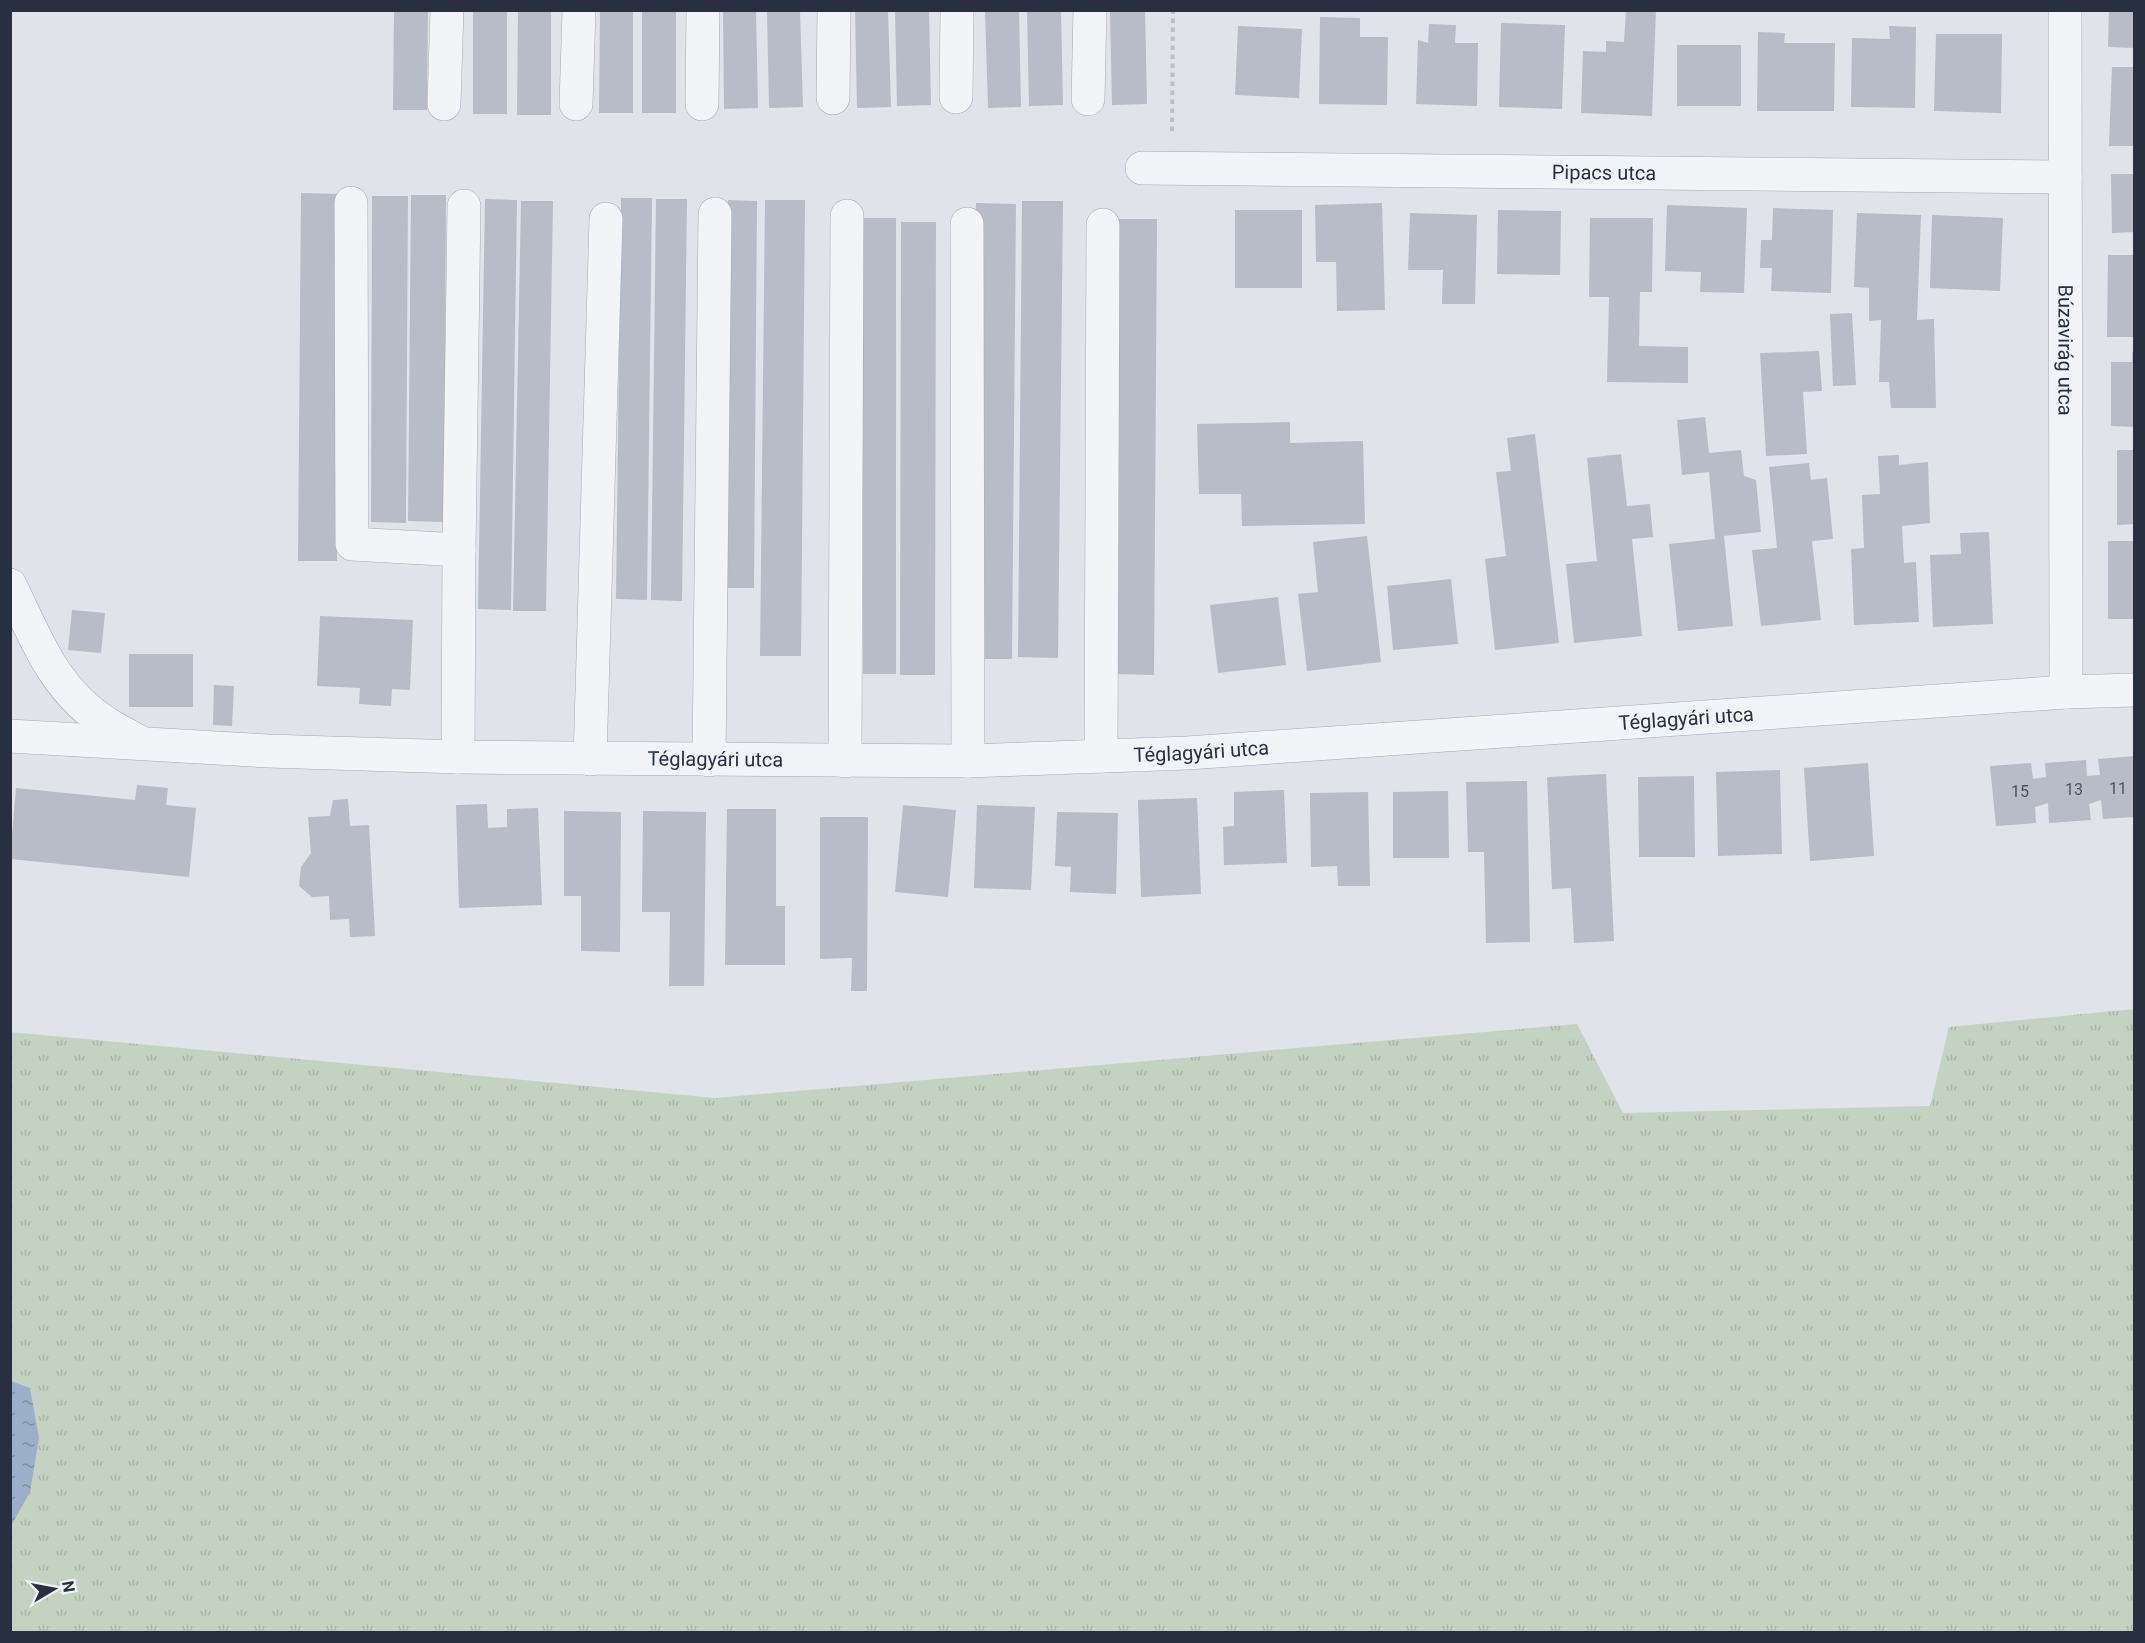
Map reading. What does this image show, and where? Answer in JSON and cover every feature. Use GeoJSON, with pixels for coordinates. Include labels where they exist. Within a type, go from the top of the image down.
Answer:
{"type":"FeatureCollection","features":[{"type":"Feature","properties":{"kind":"street"},"geometry":{"type":"LineString","coordinates":[[444,104],[447,10]]}},
{"type":"Feature","properties":{"kind":"street"},"geometry":{"type":"LineString","coordinates":[[576,104],[579,10]]}},
{"type":"Feature","properties":{"kind":"street"},"geometry":{"type":"LineString","coordinates":[[702,104],[703,10]]}},
{"type":"Feature","properties":{"kind":"street"},"geometry":{"type":"LineString","coordinates":[[833,98],[834,10]]}},
{"type":"Feature","properties":{"kind":"street"},"geometry":{"type":"LineString","coordinates":[[956,97],[957,10]]}},
{"type":"Feature","properties":{"kind":"street"},"geometry":{"type":"LineString","coordinates":[[1088,99],[1090,10]]}},
{"type":"Feature","properties":{"kind":"street","name":"Búzavirág utca"},"geometry":{"type":"LineString","coordinates":[[2065,10],[2066,692]]}},
{"type":"Feature","properties":{"kind":"street","name":"Pipacs utca"},"geometry":{"type":"LineString","coordinates":[[1157,168],[2065,177]]}},
{"type":"Feature","properties":{"kind":"street"},"geometry":{"type":"LineString","coordinates":[[351,203],[352,544],[459,550]]}},
{"type":"Feature","properties":{"kind":"street"},"geometry":{"type":"LineString","coordinates":[[458,757],[464,206]]}},
{"type":"Feature","properties":{"kind":"street"},"geometry":{"type":"LineString","coordinates":[[710,760],[715,214]]}},
{"type":"Feature","properties":{"kind":"street"},"geometry":{"type":"LineString","coordinates":[[845,761],[847,216]]}},
{"type":"Feature","properties":{"kind":"street"},"geometry":{"type":"LineString","coordinates":[[590,759],[606,219]]}},
{"type":"Feature","properties":{"kind":"street"},"geometry":{"type":"LineString","coordinates":[[967,224],[968,761]]}},
{"type":"Feature","properties":{"kind":"street"},"geometry":{"type":"LineString","coordinates":[[1101,756],[1103,225]]}},
{"type":"Feature","properties":{"kind":"street"},"geometry":{"type":"LineString","coordinates":[[10,585],[40,649],[57,678],[79,702],[106,723],[144,744]]}},
{"type":"Feature","properties":{"kind":"street","name":"Téglagyári utca"},"geometry":{"type":"LineString","coordinates":[[10,736],[268,751],[458,757],[968,761],[1199,752],[2066,692],[2134,690]]}},
{"type":"Feature","properties":{"kind":"path"},"geometry":{"type":"LineString","coordinates":[[1157,168],[1173,10]]}},
{"type":"Feature","properties":{"kind":"green space"},"geometry":{"type":"Polygon","coordinates":[[[2134,1009],[2134,1632],[11,1632],[10,1032],[715,1098],[1577,1024],[1623,1113],[1930,1106],[1949,1027],[2134,1009]]]}},
{"type":"Feature","properties":{"kind":"water"},"geometry":{"type":"Polygon","coordinates":[[[11,1381],[30,1388],[39,1438],[30,1492],[11,1526],[11,1381]]]}},
{"type":"Feature","properties":{"kind":"building"},"geometry":{"type":"Polygon","coordinates":[[[394,10],[428,10],[427,110],[393,110],[394,10]]]}},
{"type":"Feature","properties":{"kind":"building"},"geometry":{"type":"Polygon","coordinates":[[[473,10],[507,10],[507,114],[473,114],[473,10]]]}},
{"type":"Feature","properties":{"kind":"building"},"geometry":{"type":"Polygon","coordinates":[[[518,10],[551,10],[551,115],[517,115],[518,10]]]}},
{"type":"Feature","properties":{"kind":"building"},"geometry":{"type":"Polygon","coordinates":[[[600,10],[633,10],[633,113],[599,113],[600,10]]]}},
{"type":"Feature","properties":{"kind":"building"},"geometry":{"type":"Polygon","coordinates":[[[642,10],[676,10],[676,113],[642,113],[642,10]]]}},
{"type":"Feature","properties":{"kind":"building"},"geometry":{"type":"Polygon","coordinates":[[[723,10],[756,10],[758,108],[724,109],[723,10]]]}},
{"type":"Feature","properties":{"kind":"building"},"geometry":{"type":"Polygon","coordinates":[[[767,10],[800,10],[803,107],[769,108],[767,10]]]}},
{"type":"Feature","properties":{"kind":"building"},"geometry":{"type":"Polygon","coordinates":[[[855,10],[888,10],[891,107],[857,108],[855,10]]]}},
{"type":"Feature","properties":{"kind":"building"},"geometry":{"type":"Polygon","coordinates":[[[895,10],[929,10],[931,105],[897,106],[895,10]]]}},
{"type":"Feature","properties":{"kind":"building"},"geometry":{"type":"Polygon","coordinates":[[[985,10],[1019,10],[1021,107],[988,108],[985,10]]]}},
{"type":"Feature","properties":{"kind":"building"},"geometry":{"type":"Polygon","coordinates":[[[1027,10],[1061,10],[1063,105],[1029,106],[1027,10]]]}},
{"type":"Feature","properties":{"kind":"building"},"geometry":{"type":"Polygon","coordinates":[[[1110,10],[1145,10],[1147,104],[1112,105],[1110,10]]]}},
{"type":"Feature","properties":{"kind":"building"},"geometry":{"type":"Polygon","coordinates":[[[1626,10],[1656,10],[1652,116],[1581,113],[1583,51],[1606,52],[1606,41],[1624,42],[1626,10]]]}},
{"type":"Feature","properties":{"kind":"building"},"geometry":{"type":"Polygon","coordinates":[[[2109,10],[2134,10],[2134,48],[2108,47],[2109,10]]]}},
{"type":"Feature","properties":{"kind":"building"},"geometry":{"type":"Polygon","coordinates":[[[1320,17],[1360,18],[1360,37],[1388,37],[1387,105],[1319,104],[1320,17]]]}},
{"type":"Feature","properties":{"kind":"building"},"geometry":{"type":"Polygon","coordinates":[[[1501,23],[1565,25],[1562,109],[1499,107],[1501,23]]]}},
{"type":"Feature","properties":{"kind":"building"},"geometry":{"type":"Polygon","coordinates":[[[1429,24],[1456,25],[1455,43],[1478,43],[1477,106],[1416,104],[1418,40],[1428,43],[1429,24]]]}},
{"type":"Feature","properties":{"kind":"building"},"geometry":{"type":"Polygon","coordinates":[[[1238,26],[1302,29],[1299,98],[1235,95],[1238,26]]]}},
{"type":"Feature","properties":{"kind":"building"},"geometry":{"type":"Polygon","coordinates":[[[1889,26],[1916,27],[1915,108],[1851,107],[1852,38],[1890,39],[1889,26]]]}},
{"type":"Feature","properties":{"kind":"building"},"geometry":{"type":"Polygon","coordinates":[[[1758,32],[1785,33],[1784,43],[1835,43],[1834,111],[1757,111],[1758,32]]]}},
{"type":"Feature","properties":{"kind":"building"},"geometry":{"type":"Polygon","coordinates":[[[1936,34],[2002,34],[2001,113],[1934,111],[1936,34]]]}},
{"type":"Feature","properties":{"kind":"building"},"geometry":{"type":"Polygon","coordinates":[[[1677,45],[1741,45],[1741,106],[1677,106],[1677,45]]]}},
{"type":"Feature","properties":{"kind":"building"},"geometry":{"type":"Polygon","coordinates":[[[2112,67],[2134,67],[2134,146],[2109,146],[2112,67]]]}},
{"type":"Feature","properties":{"kind":"building"},"geometry":{"type":"Polygon","coordinates":[[[2111,174],[2134,174],[2134,232],[2112,233],[2111,174]]]}},
{"type":"Feature","properties":{"kind":"building"},"geometry":{"type":"Polygon","coordinates":[[[301,193],[339,194],[337,561],[298,561],[301,193]]]}},
{"type":"Feature","properties":{"kind":"building"},"geometry":{"type":"Polygon","coordinates":[[[411,195],[446,195],[444,522],[408,521],[411,195]]]}},
{"type":"Feature","properties":{"kind":"building"},"geometry":{"type":"Polygon","coordinates":[[[372,196],[408,196],[406,523],[371,522],[372,196]]]}},
{"type":"Feature","properties":{"kind":"building"},"geometry":{"type":"Polygon","coordinates":[[[621,198],[652,198],[647,600],[616,599],[621,198]]]}},
{"type":"Feature","properties":{"kind":"building"},"geometry":{"type":"Polygon","coordinates":[[[485,199],[517,200],[511,610],[478,609],[485,199]]]}},
{"type":"Feature","properties":{"kind":"building"},"geometry":{"type":"Polygon","coordinates":[[[656,199],[687,199],[682,601],[651,600],[656,199]]]}},
{"type":"Feature","properties":{"kind":"building"},"geometry":{"type":"Polygon","coordinates":[[[728,200],[757,201],[754,588],[724,588],[728,200]]]}},
{"type":"Feature","properties":{"kind":"building"},"geometry":{"type":"Polygon","coordinates":[[[765,200],[805,200],[801,656],[760,656],[765,200]]]}},
{"type":"Feature","properties":{"kind":"building"},"geometry":{"type":"Polygon","coordinates":[[[521,201],[553,201],[546,611],[513,611],[521,201]]]}},
{"type":"Feature","properties":{"kind":"building"},"geometry":{"type":"Polygon","coordinates":[[[1022,201],[1063,201],[1058,658],[1018,657],[1022,201]]]}},
{"type":"Feature","properties":{"kind":"building"},"geometry":{"type":"Polygon","coordinates":[[[976,203],[1016,204],[1012,659],[972,659],[976,203]]]}},
{"type":"Feature","properties":{"kind":"building"},"geometry":{"type":"Polygon","coordinates":[[[1382,203],[1385,310],[1337,311],[1336,262],[1316,262],[1315,205],[1382,203]]]}},
{"type":"Feature","properties":{"kind":"building"},"geometry":{"type":"Polygon","coordinates":[[[1667,205],[1747,208],[1744,293],[1700,292],[1701,272],[1665,271],[1667,205]]]}},
{"type":"Feature","properties":{"kind":"building"},"geometry":{"type":"Polygon","coordinates":[[[1773,208],[1833,210],[1831,293],[1771,291],[1772,268],[1760,268],[1761,240],[1772,240],[1773,208]]]}},
{"type":"Feature","properties":{"kind":"building"},"geometry":{"type":"Polygon","coordinates":[[[1235,210],[1302,210],[1302,288],[1235,288],[1235,210]]]}},
{"type":"Feature","properties":{"kind":"building"},"geometry":{"type":"Polygon","coordinates":[[[1498,210],[1561,211],[1560,275],[1497,274],[1498,210]]]}},
{"type":"Feature","properties":{"kind":"building"},"geometry":{"type":"Polygon","coordinates":[[[1410,213],[1477,215],[1475,304],[1442,304],[1443,270],[1408,270],[1410,213]]]}},
{"type":"Feature","properties":{"kind":"building"},"geometry":{"type":"Polygon","coordinates":[[[1857,213],[1921,215],[1917,320],[1934,319],[1936,408],[1891,408],[1889,382],[1879,382],[1881,320],[1869,321],[1869,288],[1854,287],[1857,213]]]}},
{"type":"Feature","properties":{"kind":"building"},"geometry":{"type":"Polygon","coordinates":[[[1932,215],[2003,218],[2000,291],[1930,288],[1932,215]]]}},
{"type":"Feature","properties":{"kind":"building"},"geometry":{"type":"Polygon","coordinates":[[[863,218],[896,218],[896,674],[863,674],[863,218]]]}},
{"type":"Feature","properties":{"kind":"building"},"geometry":{"type":"Polygon","coordinates":[[[1590,218],[1653,218],[1652,292],[1640,292],[1639,346],[1688,347],[1688,383],[1607,382],[1609,297],[1589,297],[1590,218]]]}},
{"type":"Feature","properties":{"kind":"building"},"geometry":{"type":"Polygon","coordinates":[[[1117,219],[1157,219],[1154,675],[1114,674],[1117,219]]]}},
{"type":"Feature","properties":{"kind":"building"},"geometry":{"type":"Polygon","coordinates":[[[901,222],[936,222],[935,675],[900,675],[901,222]]]}},
{"type":"Feature","properties":{"kind":"building"},"geometry":{"type":"Polygon","coordinates":[[[2108,255],[2134,255],[2134,337],[2107,337],[2108,255]]]}},
{"type":"Feature","properties":{"kind":"building"},"geometry":{"type":"Polygon","coordinates":[[[1852,313],[1856,385],[1833,386],[1830,314],[1852,313]]]}},
{"type":"Feature","properties":{"kind":"building"},"geometry":{"type":"Polygon","coordinates":[[[1819,351],[1822,391],[1803,392],[1807,454],[1766,456],[1760,353],[1819,351]]]}},
{"type":"Feature","properties":{"kind":"building"},"geometry":{"type":"Polygon","coordinates":[[[2132,352],[2134,352],[2134,427],[2111,426],[2111,362],[2132,362],[2132,352]]]}},
{"type":"Feature","properties":{"kind":"building"},"geometry":{"type":"Polygon","coordinates":[[[1705,417],[1709,453],[1741,450],[1744,476],[1756,480],[1761,532],[1724,536],[1733,626],[1678,631],[1669,544],[1715,539],[1709,472],[1682,475],[1677,420],[1705,417]]]}},
{"type":"Feature","properties":{"kind":"building"},"geometry":{"type":"Polygon","coordinates":[[[1290,422],[1290,443],[1363,441],[1365,524],[1242,526],[1241,494],[1199,494],[1197,424],[1290,422]]]}},
{"type":"Feature","properties":{"kind":"building"},"geometry":{"type":"Polygon","coordinates":[[[1535,434],[1559,643],[1495,650],[1485,559],[1506,556],[1496,472],[1511,471],[1507,438],[1535,434]]]}},
{"type":"Feature","properties":{"kind":"building"},"geometry":{"type":"Polygon","coordinates":[[[2117,450],[2134,450],[2134,524],[2117,525],[2117,450]]]}},
{"type":"Feature","properties":{"kind":"building"},"geometry":{"type":"Polygon","coordinates":[[[1621,454],[1627,506],[1650,504],[1653,537],[1632,539],[1642,636],[1574,643],[1566,564],[1597,561],[1587,458],[1621,454]]]}},
{"type":"Feature","properties":{"kind":"building"},"geometry":{"type":"Polygon","coordinates":[[[1899,455],[1899,465],[1928,462],[1930,523],[1902,526],[1904,563],[1916,562],[1919,622],[1854,625],[1851,549],[1864,548],[1862,495],[1880,494],[1878,456],[1899,455]]]}},
{"type":"Feature","properties":{"kind":"building"},"geometry":{"type":"Polygon","coordinates":[[[1809,463],[1811,480],[1827,478],[1833,539],[1812,541],[1821,620],[1761,626],[1752,550],[1777,548],[1769,467],[1809,463]]]}},
{"type":"Feature","properties":{"kind":"building"},"geometry":{"type":"Polygon","coordinates":[[[1989,532],[1993,624],[1933,627],[1930,555],[1961,554],[1960,533],[1989,532]]]}},
{"type":"Feature","properties":{"kind":"building"},"geometry":{"type":"Polygon","coordinates":[[[1367,536],[1381,662],[1307,671],[1298,594],[1318,592],[1313,542],[1367,536]]]}},
{"type":"Feature","properties":{"kind":"building"},"geometry":{"type":"Polygon","coordinates":[[[2108,541],[2134,541],[2134,619],[2108,619],[2108,541]]]}},
{"type":"Feature","properties":{"kind":"building"},"geometry":{"type":"Polygon","coordinates":[[[1451,579],[1458,644],[1393,650],[1387,586],[1451,579]]]}},
{"type":"Feature","properties":{"kind":"building"},"geometry":{"type":"Polygon","coordinates":[[[1278,597],[1286,665],[1218,673],[1210,605],[1278,597]]]}},
{"type":"Feature","properties":{"kind":"building"},"geometry":{"type":"Polygon","coordinates":[[[72,610],[105,613],[101,653],[68,650],[72,610]]]}},
{"type":"Feature","properties":{"kind":"building"},"geometry":{"type":"Polygon","coordinates":[[[320,616],[413,620],[410,690],[392,689],[391,706],[359,704],[360,688],[317,686],[320,616]]]}},
{"type":"Feature","properties":{"kind":"building"},"geometry":{"type":"Polygon","coordinates":[[[129,654],[193,654],[193,707],[129,707],[129,654]]]}},
{"type":"Feature","properties":{"kind":"building"},"geometry":{"type":"Polygon","coordinates":[[[214,685],[234,686],[232,726],[213,725],[214,685]]]}},
{"type":"Feature","properties":{"kind":"building"},"geometry":{"type":"Polygon","coordinates":[[[2134,756],[2134,817],[2103,819],[2101,800],[2089,804],[2091,820],[2049,823],[2048,803],[2035,807],[2036,823],[1996,826],[1990,766],[2031,763],[2033,779],[2046,777],[2045,763],[2086,760],[2087,776],[2100,775],[2098,759],[2134,756]]]}},
{"type":"Feature","properties":{"kind":"building"},"geometry":{"type":"Polygon","coordinates":[[[1868,763],[1874,856],[1810,861],[1804,768],[1868,763]]]}},
{"type":"Feature","properties":{"kind":"building"},"geometry":{"type":"Polygon","coordinates":[[[1780,770],[1782,854],[1718,856],[1716,772],[1780,770]]]}},
{"type":"Feature","properties":{"kind":"building"},"geometry":{"type":"Polygon","coordinates":[[[1606,774],[1614,941],[1574,943],[1571,888],[1552,889],[1547,777],[1606,774]]]}},
{"type":"Feature","properties":{"kind":"building"},"geometry":{"type":"Polygon","coordinates":[[[1694,776],[1695,857],[1639,857],[1638,777],[1694,776]]]}},
{"type":"Feature","properties":{"kind":"building"},"geometry":{"type":"Polygon","coordinates":[[[1527,781],[1530,942],[1486,943],[1484,852],[1468,852],[1466,782],[1527,781]]]}},
{"type":"Feature","properties":{"kind":"building"},"geometry":{"type":"Polygon","coordinates":[[[137,785],[168,788],[166,805],[196,808],[189,877],[10,859],[16,788],[135,800],[137,785]]]}},
{"type":"Feature","properties":{"kind":"building"},"geometry":{"type":"Polygon","coordinates":[[[1284,790],[1287,863],[1224,865],[1223,827],[1234,826],[1234,792],[1284,790]]]}},
{"type":"Feature","properties":{"kind":"building"},"geometry":{"type":"Polygon","coordinates":[[[1448,791],[1449,858],[1393,858],[1393,792],[1448,791]]]}},
{"type":"Feature","properties":{"kind":"building"},"geometry":{"type":"Polygon","coordinates":[[[1368,792],[1370,886],[1338,886],[1337,866],[1311,867],[1310,793],[1368,792]]]}},
{"type":"Feature","properties":{"kind":"building"},"geometry":{"type":"Polygon","coordinates":[[[1197,798],[1201,894],[1141,897],[1138,800],[1197,798]]]}},
{"type":"Feature","properties":{"kind":"building"},"geometry":{"type":"Polygon","coordinates":[[[348,799],[350,826],[369,825],[375,936],[350,937],[349,919],[330,920],[329,896],[312,897],[299,886],[301,867],[311,853],[308,817],[330,816],[333,800],[348,799]]]}},
{"type":"Feature","properties":{"kind":"building"},"geometry":{"type":"Polygon","coordinates":[[[487,804],[488,828],[507,827],[507,809],[538,808],[542,905],[459,908],[456,805],[487,804]]]}},
{"type":"Feature","properties":{"kind":"building"},"geometry":{"type":"Polygon","coordinates":[[[903,805],[956,810],[948,897],[895,892],[903,805]]]}},
{"type":"Feature","properties":{"kind":"building"},"geometry":{"type":"Polygon","coordinates":[[[977,805],[1035,807],[1031,890],[974,888],[977,805]]]}},
{"type":"Feature","properties":{"kind":"building"},"geometry":{"type":"Polygon","coordinates":[[[727,809],[776,809],[776,906],[785,906],[785,965],[725,965],[727,809]]]}},
{"type":"Feature","properties":{"kind":"building"},"geometry":{"type":"Polygon","coordinates":[[[564,811],[621,812],[620,952],[581,951],[581,896],[564,896],[564,811]]]}},
{"type":"Feature","properties":{"kind":"building"},"geometry":{"type":"Polygon","coordinates":[[[643,811],[706,812],[704,986],[669,986],[670,912],[642,912],[643,811]]]}},
{"type":"Feature","properties":{"kind":"building"},"geometry":{"type":"Polygon","coordinates":[[[1057,812],[1118,813],[1116,894],[1070,892],[1071,867],[1055,866],[1057,812]]]}},
{"type":"Feature","properties":{"kind":"building"},"geometry":{"type":"Polygon","coordinates":[[[820,817],[868,817],[867,991],[851,991],[852,958],[820,959],[820,817]]]}}]}
